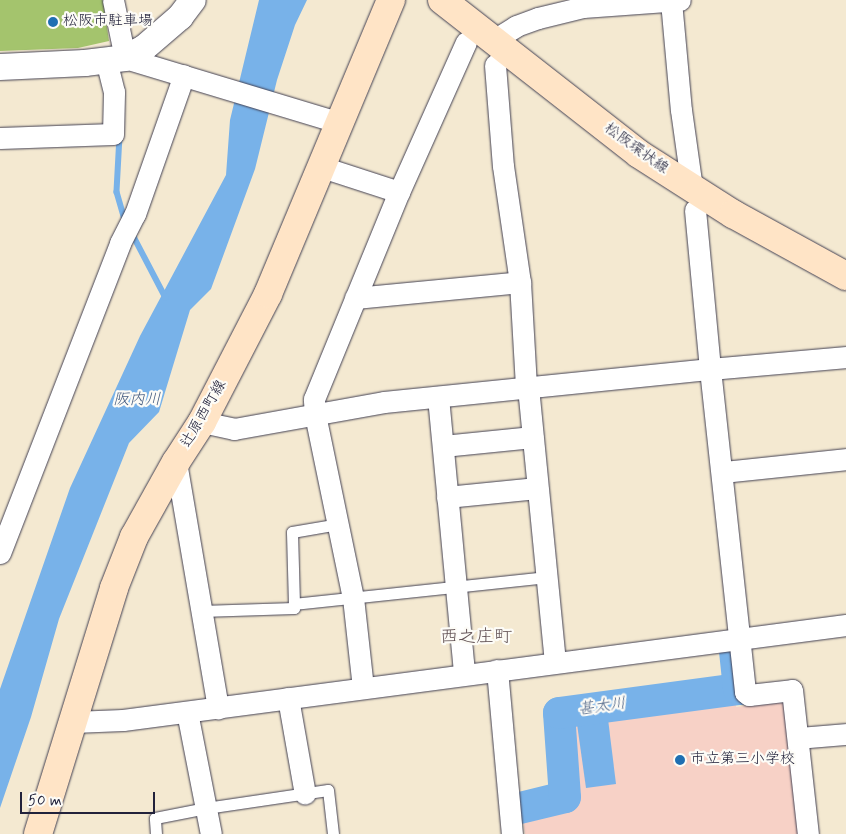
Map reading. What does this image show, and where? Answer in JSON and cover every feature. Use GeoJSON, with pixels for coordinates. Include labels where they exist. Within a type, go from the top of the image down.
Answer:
{"type":"FeatureCollection","features":[{"type":"Feature","properties":{"kind":"main road","name":"辻原西町線"},"geometry":{"type":"LineString","coordinates":[[38,834],[114,588],[134,537],[176,462],[202,422],[268,294],[322,167],[334,121],[391,0]]}},
{"type":"Feature","properties":{"kind":"main road","name":"松阪環状線"},"geometry":{"type":"LineString","coordinates":[[442,0],[494,52],[639,154],[694,199],[741,218],[846,276]]}},
{"type":"Feature","properties":{"kind":"street"},"geometry":{"type":"LineString","coordinates":[[0,138],[113,134],[116,59],[113,0]]}},
{"type":"Feature","properties":{"kind":"street"},"geometry":{"type":"LineString","coordinates":[[116,59],[144,48],[180,17],[193,0]]}},
{"type":"Feature","properties":{"kind":"street"},"geometry":{"type":"LineString","coordinates":[[555,662],[527,387],[520,282],[503,166],[494,52],[516,26],[538,18],[583,7],[675,0],[681,110],[694,199],[720,468],[723,472],[745,692],[749,695],[792,690],[808,834]]}},
{"type":"Feature","properties":{"kind":"street"},"geometry":{"type":"LineString","coordinates":[[363,688],[353,598],[315,415],[314,400],[399,192],[466,42]]}},
{"type":"Feature","properties":{"kind":"street"},"geometry":{"type":"LineString","coordinates":[[0,67],[116,59],[186,75],[334,121]]}},
{"type":"Feature","properties":{"kind":"street"},"geometry":{"type":"LineString","coordinates":[[0,553],[122,239],[135,214],[186,75]]}},
{"type":"Feature","properties":{"kind":"street"},"geometry":{"type":"LineString","coordinates":[[322,167],[399,192]]}},
{"type":"Feature","properties":{"kind":"street"},"geometry":{"type":"LineString","coordinates":[[355,298],[520,282]]}},
{"type":"Feature","properties":{"kind":"street"},"geometry":{"type":"LineString","coordinates":[[202,422],[234,429],[384,402],[710,368],[846,357]]}},
{"type":"Feature","properties":{"kind":"street"},"geometry":{"type":"LineString","coordinates":[[438,397],[464,674]]}},
{"type":"Feature","properties":{"kind":"street"},"geometry":{"type":"LineString","coordinates":[[443,446],[533,437]]}},
{"type":"Feature","properties":{"kind":"street"},"geometry":{"type":"LineString","coordinates":[[723,472],[846,459]]}},
{"type":"Feature","properties":{"kind":"street"},"geometry":{"type":"LineString","coordinates":[[176,462],[218,708]]}},
{"type":"Feature","properties":{"kind":"street"},"geometry":{"type":"LineString","coordinates":[[447,497],[537,488]]}},
{"type":"Feature","properties":{"kind":"street"},"geometry":{"type":"LineString","coordinates":[[73,722],[123,720],[846,625]]}},
{"type":"Feature","properties":{"kind":"street"},"geometry":{"type":"LineString","coordinates":[[497,670],[512,834]]}},
{"type":"Feature","properties":{"kind":"street"},"geometry":{"type":"LineString","coordinates":[[288,698],[305,794]]}},
{"type":"Feature","properties":{"kind":"street"},"geometry":{"type":"LineString","coordinates":[[186,712],[211,834]]}},
{"type":"Feature","properties":{"kind":"street"},"geometry":{"type":"LineString","coordinates":[[798,738],[846,734]]}},
{"type":"Feature","properties":{"kind":"lane"},"geometry":{"type":"LineString","coordinates":[[201,611],[294,608],[292,532],[339,524]]}},
{"type":"Feature","properties":{"kind":"lane"},"geometry":{"type":"LineString","coordinates":[[294,604],[547,577]]}},
{"type":"Feature","properties":{"kind":"lane"},"geometry":{"type":"LineString","coordinates":[[156,834],[154,818],[206,808],[328,790],[333,834]]}},
{"type":"Feature","properties":{"kind":"shaded area","name":"市立第三小学校"},"geometry":{"type":"Polygon","coordinates":[[[736,692],[736,707],[786,702],[801,834],[525,834],[522,813],[571,802],[563,717],[736,692]]]}},
{"type":"Feature","properties":{"kind":"green space","name":"松阪市駐車場"},"geometry":{"type":"Polygon","coordinates":[[[0,0],[103,0],[109,41],[78,48],[0,51],[0,0]]]}},
{"type":"Feature","properties":{"kind":"water","name":"阪内川"},"geometry":{"type":"Polygon","coordinates":[[[259,0],[307,0],[295,25],[277,80],[255,169],[211,289],[190,310],[159,412],[129,443],[59,619],[31,717],[0,808],[0,689],[70,488],[140,336],[226,175],[230,120],[259,0]]]}},
{"type":"Feature","properties":{"kind":"water"},"geometry":{"type":"Polygon","coordinates":[[[608,719],[616,784],[586,788],[577,724],[608,719]]]}},
{"type":"Feature","properties":{"kind":"waterway"},"geometry":{"type":"LineString","coordinates":[[120,136],[117,192],[125,220]]}},
{"type":"Feature","properties":{"kind":"waterway"},"geometry":{"type":"LineString","coordinates":[[132,233],[166,298]]}},
{"type":"Feature","properties":{"kind":"waterway","name":"甚太川"},"geometry":{"type":"LineString","coordinates":[[520,808],[565,797],[559,713],[739,689],[735,651]]}},
{"type":"Feature","properties":{"kind":"place","name":"松阪市駐車場"},"geometry":{"type":"Point","coordinates":[53,22]}},
{"type":"Feature","properties":{"kind":"place","name":"市立第三小学校"},"geometry":{"type":"Point","coordinates":[680,760]}},
{"type":"Feature","properties":{"kind":"district","name":"西之庄町"},"geometry":{"type":"Point","coordinates":[476,637]}}]}
